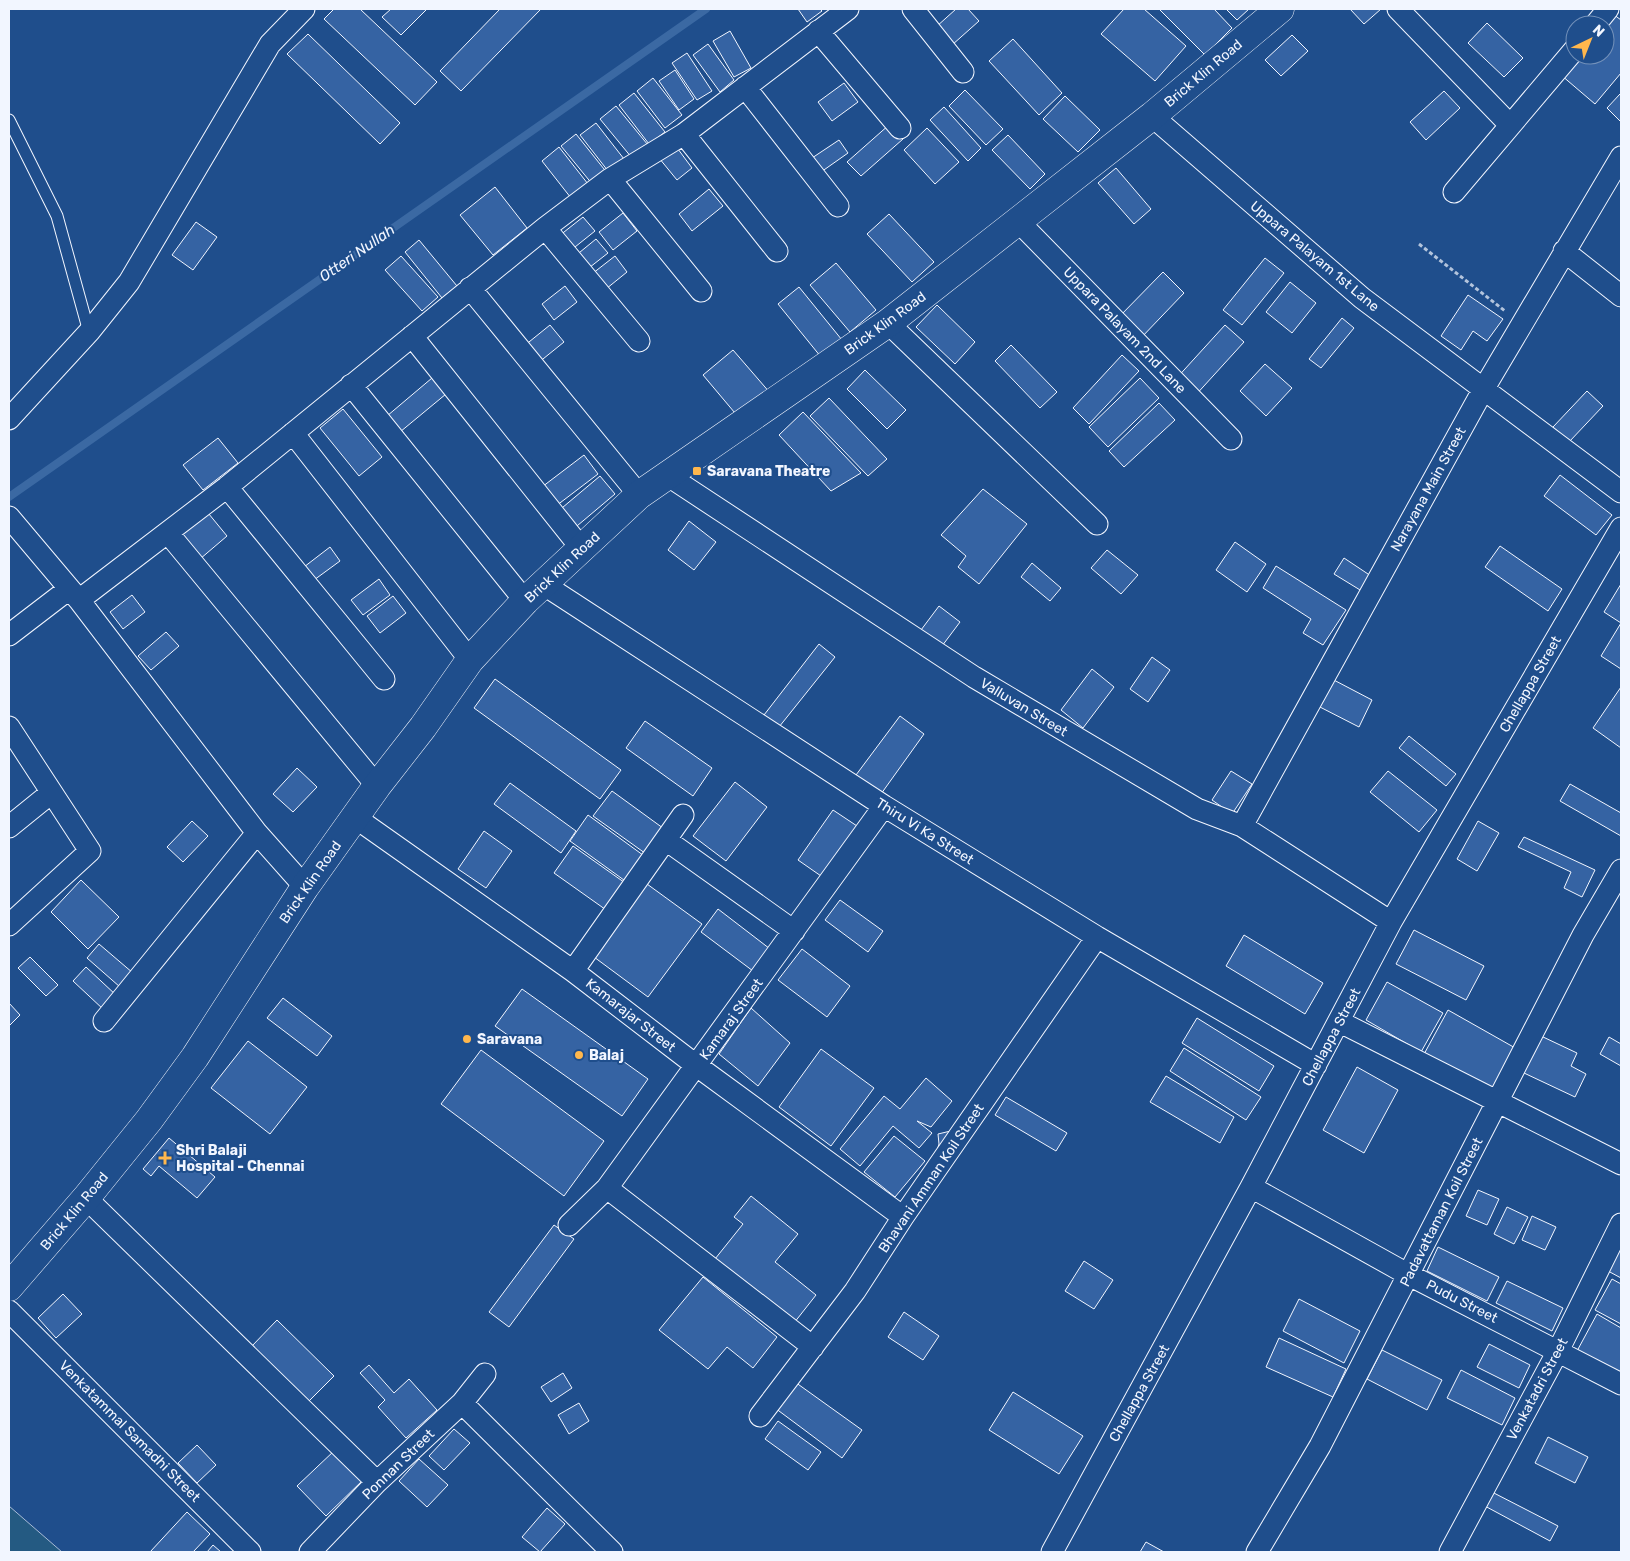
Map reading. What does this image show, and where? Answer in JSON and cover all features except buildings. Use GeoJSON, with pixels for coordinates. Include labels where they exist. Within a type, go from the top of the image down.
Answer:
{"type":"FeatureCollection","features":[{"type":"Feature","properties":{"kind":"main road","name":"Brick Klin Road"},"geometry":{"type":"LineString","coordinates":[[9,1287],[86,1198],[149,1120],[196,1057],[305,887],[377,786],[423,727],[470,660],[534,592],[639,495],[888,323],[1152,116],[1280,9]]}},
{"type":"Feature","properties":{"kind":"street"},"geometry":{"type":"LineString","coordinates":[[9,419],[89,332],[129,282],[270,44],[304,9]]}},
{"type":"Feature","properties":{"kind":"street"},"geometry":{"type":"LineString","coordinates":[[9,635],[168,533],[545,228],[610,179],[684,134],[848,9]]}},
{"type":"Feature","properties":{"kind":"street"},"geometry":{"type":"LineString","coordinates":[[914,9],[963,72]]}},
{"type":"Feature","properties":{"kind":"street"},"geometry":{"type":"LineString","coordinates":[[1398,9],[1510,125]]}},
{"type":"Feature","properties":{"kind":"street"},"geometry":{"type":"LineString","coordinates":[[818,31],[900,128]]}},
{"type":"Feature","properties":{"kind":"street"},"geometry":{"type":"LineString","coordinates":[[1454,192],[1565,60]]}},
{"type":"Feature","properties":{"kind":"street"},"geometry":{"type":"LineString","coordinates":[[746,87],[838,206]]}},
{"type":"Feature","properties":{"kind":"street","name":"Uppara Palayam 1st Lane"},"geometry":{"type":"LineString","coordinates":[[1152,116],[1362,298],[1621,492]]}},
{"type":"Feature","properties":{"kind":"street"},"geometry":{"type":"LineString","coordinates":[[684,134],[777,251]]}},
{"type":"Feature","properties":{"kind":"street","name":"Narayana Main Street"},"geometry":{"type":"LineString","coordinates":[[1242,826],[1483,390],[1621,157]]}},
{"type":"Feature","properties":{"kind":"street"},"geometry":{"type":"LineString","coordinates":[[610,179],[701,291]]}},
{"type":"Feature","properties":{"kind":"street","name":"Uppara Palayam 2nd Lane"},"geometry":{"type":"LineString","coordinates":[[1018,221],[1231,439]]}},
{"type":"Feature","properties":{"kind":"street"},"geometry":{"type":"LineString","coordinates":[[545,228],[639,341]]}},
{"type":"Feature","properties":{"kind":"street"},"geometry":{"type":"LineString","coordinates":[[1564,251],[1621,296]]}},
{"type":"Feature","properties":{"kind":"street"},"geometry":{"type":"LineString","coordinates":[[470,288],[639,495]]}},
{"type":"Feature","properties":{"kind":"street"},"geometry":{"type":"LineString","coordinates":[[888,323],[1098,524]]}},
{"type":"Feature","properties":{"kind":"street"},"geometry":{"type":"LineString","coordinates":[[412,336],[581,548]]}},
{"type":"Feature","properties":{"kind":"street","name":"Thiru Vi Ka Street"},"geometry":{"type":"LineString","coordinates":[[351,385],[534,592],[1098,937],[1316,1065]]}},
{"type":"Feature","properties":{"kind":"street"},"geometry":{"type":"LineString","coordinates":[[293,433],[470,660]]}},
{"type":"Feature","properties":{"kind":"street","name":"Valluvan Street"},"geometry":{"type":"LineString","coordinates":[[667,475],[974,677],[1197,808],[1242,826],[1391,922]]}},
{"type":"Feature","properties":{"kind":"street"},"geometry":{"type":"LineString","coordinates":[[227,487],[384,679]]}},
{"type":"Feature","properties":{"kind":"street"},"geometry":{"type":"LineString","coordinates":[[13,524],[74,594],[257,833],[305,887]]}},
{"type":"Feature","properties":{"kind":"street","name":"Chellappa Street"},"geometry":{"type":"LineString","coordinates":[[1052,1552],[1340,1022],[1391,922],[1621,528]]}},
{"type":"Feature","properties":{"kind":"street"},"geometry":{"type":"LineString","coordinates":[[168,533],[377,786]]}},
{"type":"Feature","properties":{"kind":"street"},"geometry":{"type":"LineString","coordinates":[[9,727],[90,851],[9,925]]}},
{"type":"Feature","properties":{"kind":"street"},"geometry":{"type":"LineString","coordinates":[[9,827],[51,793]]}},
{"type":"Feature","properties":{"kind":"street","name":"Kamaraj Street"},"geometry":{"type":"LineString","coordinates":[[570,1226],[608,1188],[884,806]]}},
{"type":"Feature","properties":{"kind":"street"},"geometry":{"type":"LineString","coordinates":[[573,971],[683,815]]}},
{"type":"Feature","properties":{"kind":"street","name":"Kamarajar Street"},"geometry":{"type":"LineString","coordinates":[[356,818],[573,971],[697,1066],[903,1217]]}},
{"type":"Feature","properties":{"kind":"street"},"geometry":{"type":"LineString","coordinates":[[104,1021],[257,833]]}},
{"type":"Feature","properties":{"kind":"street"},"geometry":{"type":"LineString","coordinates":[[666,840],[794,931]]}},
{"type":"Feature","properties":{"kind":"street","name":"Padavattaman Koil Street"},"geometry":{"type":"LineString","coordinates":[[1257,1552],[1320,1446],[1583,935],[1621,870]]}},
{"type":"Feature","properties":{"kind":"street","name":"Bhavani Amman Koil Street"},"geometry":{"type":"LineString","coordinates":[[760,1416],[855,1292],[903,1217],[1098,937]]}},
{"type":"Feature","properties":{"kind":"street"},"geometry":{"type":"LineString","coordinates":[[1340,1022],[1621,1164]]}},
{"type":"Feature","properties":{"kind":"street","name":"Pudu Street"},"geometry":{"type":"LineString","coordinates":[[1251,1187],[1409,1275],[1621,1384]]}},
{"type":"Feature","properties":{"kind":"street"},"geometry":{"type":"LineString","coordinates":[[608,1188],[813,1347]]}},
{"type":"Feature","properties":{"kind":"street"},"geometry":{"type":"LineString","coordinates":[[86,1198],[377,1482]]}},
{"type":"Feature","properties":{"kind":"street","name":"Venkatadri Street"},"geometry":{"type":"LineString","coordinates":[[1450,1552],[1558,1351],[1621,1224]]}},
{"type":"Feature","properties":{"kind":"street","name":"Venkatammal Samadhi Street"},"geometry":{"type":"LineString","coordinates":[[9,1311],[250,1552]]}},
{"type":"Feature","properties":{"kind":"street","name":"Ponnan Street"},"geometry":{"type":"LineString","coordinates":[[310,1552],[377,1482],[462,1403],[485,1374]]}},
{"type":"Feature","properties":{"kind":"street"},"geometry":{"type":"LineString","coordinates":[[462,1403],[612,1552]]}},
{"type":"Feature","properties":{"kind":"lane"},"geometry":{"type":"LineString","coordinates":[[9,120],[57,216],[89,332]]}},
{"type":"Feature","properties":{"kind":"path"},"geometry":{"type":"LineString","coordinates":[[1419,244],[1521,324]]}},
{"type":"Feature","properties":{"kind":"shaded area"},"geometry":{"type":"Polygon","coordinates":[[[9,1506],[62,1552],[9,1552],[9,1506]]]}},
{"type":"Feature","properties":{"kind":"waterway","name":"Otteri Nullah"},"geometry":{"type":"LineString","coordinates":[[9,497],[706,9]]}},
{"type":"Feature","properties":{"kind":"place","name":"Saravana Theatre"},"geometry":{"type":"Point","coordinates":[697,471]}},
{"type":"Feature","properties":{"kind":"place","name":"Saravana"},"geometry":{"type":"Point","coordinates":[467,1039]}},
{"type":"Feature","properties":{"kind":"place","name":"Balaj"},"geometry":{"type":"Point","coordinates":[579,1055]}},
{"type":"Feature","properties":{"kind":"place","name":"Shri Balaji Hospital - Chennai"},"geometry":{"type":"Point","coordinates":[165,1158]}}]}
